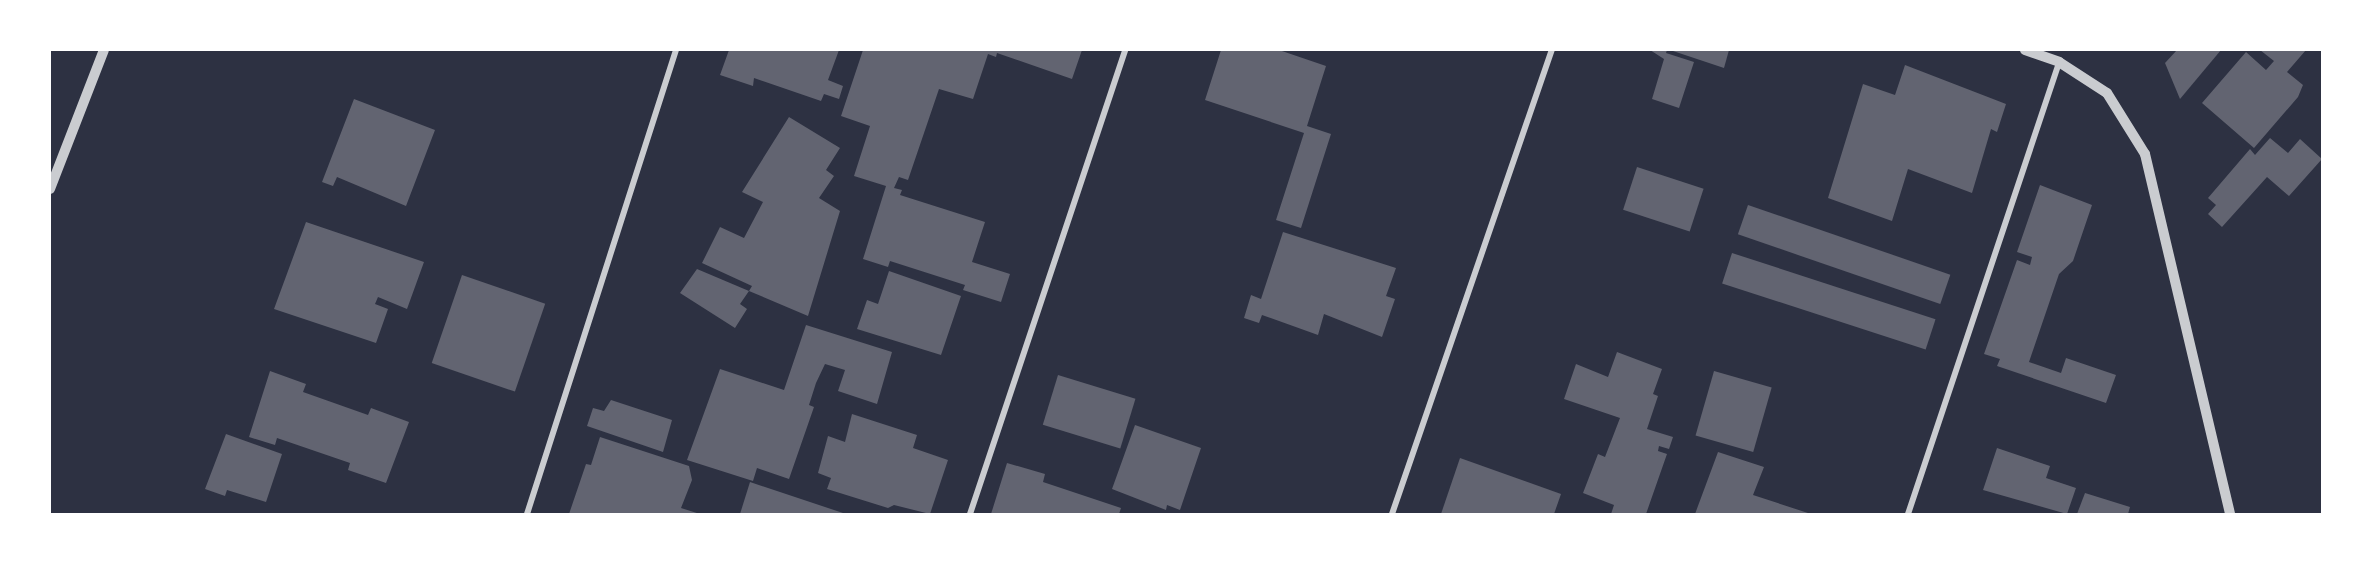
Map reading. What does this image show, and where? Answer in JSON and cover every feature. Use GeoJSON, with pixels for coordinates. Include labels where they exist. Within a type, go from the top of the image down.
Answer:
{"type":"FeatureCollection","features":[{"type":"Feature","properties":{"kind":"street"},"geometry":{"type":"LineString","coordinates":[[50,189],[104,50]]}},
{"type":"Feature","properties":{"kind":"street"},"geometry":{"type":"LineString","coordinates":[[527,514],[676,50]]}},
{"type":"Feature","properties":{"kind":"street"},"geometry":{"type":"LineString","coordinates":[[970,514],[1125,50]]}},
{"type":"Feature","properties":{"kind":"street"},"geometry":{"type":"LineString","coordinates":[[1392,514],[1552,50]]}},
{"type":"Feature","properties":{"kind":"street"},"geometry":{"type":"LineString","coordinates":[[2025,50],[2059,62],[2107,93],[2145,154],[2230,514]]}},
{"type":"Feature","properties":{"kind":"street"},"geometry":{"type":"LineString","coordinates":[[1908,514],[2059,62]]}},
{"type":"Feature","properties":{"kind":"building"},"geometry":{"type":"Polygon","coordinates":[[[729,50],[839,50],[828,80],[843,86],[839,99],[824,94],[821,101],[754,78],[753,86],[720,75],[729,50]]]}},
{"type":"Feature","properties":{"kind":"building"},"geometry":{"type":"Polygon","coordinates":[[[863,50],[1082,50],[1072,79],[997,53],[996,57],[988,54],[973,99],[939,89],[908,180],[899,177],[894,188],[902,190],[900,195],[985,222],[972,262],[1010,274],[1001,302],[963,290],[965,285],[890,261],[888,267],[863,259],[886,186],[854,176],[870,126],[841,116],[863,50]]]}},
{"type":"Feature","properties":{"kind":"building"},"geometry":{"type":"Polygon","coordinates":[[[1221,50],[1279,50],[1326,66],[1307,126],[1331,134],[1301,228],[1276,220],[1304,133],[1205,100],[1221,50]]]}},
{"type":"Feature","properties":{"kind":"building"},"geometry":{"type":"Polygon","coordinates":[[[1650,50],[1667,50],[1666,53],[1694,62],[1679,108],[1652,99],[1664,59],[1650,50]]]}},
{"type":"Feature","properties":{"kind":"building"},"geometry":{"type":"Polygon","coordinates":[[[1670,50],[1729,50],[1724,68],[1670,50]]]}},
{"type":"Feature","properties":{"kind":"building"},"geometry":{"type":"Polygon","coordinates":[[[2177,50],[2221,50],[2180,99],[2165,63],[2177,50]]]}},
{"type":"Feature","properties":{"kind":"building"},"geometry":{"type":"Polygon","coordinates":[[[2260,50],[2306,50],[2287,72],[2303,85],[2298,97],[2254,148],[2202,103],[2246,52],[2266,70],[2274,61],[2260,50]]]}},
{"type":"Feature","properties":{"kind":"building"},"geometry":{"type":"Polygon","coordinates":[[[1905,65],[2006,104],[1997,132],[1991,129],[1972,193],[1908,169],[1892,221],[1828,198],[1863,84],[1895,95],[1905,65]]]}},
{"type":"Feature","properties":{"kind":"building"},"geometry":{"type":"Polygon","coordinates":[[[354,99],[435,130],[406,206],[337,177],[333,186],[322,182],[354,99]]]}},
{"type":"Feature","properties":{"kind":"building"},"geometry":{"type":"Polygon","coordinates":[[[789,117],[840,148],[826,170],[834,176],[819,198],[840,211],[808,316],[749,291],[752,286],[702,263],[720,227],[744,238],[763,202],[742,192],[789,117]]]}},
{"type":"Feature","properties":{"kind":"building"},"geometry":{"type":"Polygon","coordinates":[[[2270,138],[2288,153],[2300,139],[2322,159],[2289,196],[2267,177],[2222,227],[2208,214],[2216,205],[2208,198],[2250,149],[2255,155],[2270,138]]]}},
{"type":"Feature","properties":{"kind":"building"},"geometry":{"type":"Polygon","coordinates":[[[1637,167],[1704,189],[1690,231],[1623,210],[1637,167]]]}},
{"type":"Feature","properties":{"kind":"building"},"geometry":{"type":"Polygon","coordinates":[[[2040,185],[2092,205],[2073,261],[2059,274],[2029,362],[2061,373],[2066,358],[2116,375],[2106,403],[1997,366],[2000,359],[1984,354],[2017,260],[2030,265],[2032,257],[2017,252],[2040,185]]]}},
{"type":"Feature","properties":{"kind":"building"},"geometry":{"type":"Polygon","coordinates":[[[1748,205],[1950,275],[1940,304],[1738,234],[1748,205]]]}},
{"type":"Feature","properties":{"kind":"building"},"geometry":{"type":"Polygon","coordinates":[[[306,222],[424,262],[407,309],[378,297],[375,304],[388,309],[376,343],[274,309],[306,222]]]}},
{"type":"Feature","properties":{"kind":"building"},"geometry":{"type":"Polygon","coordinates":[[[1283,232],[1396,268],[1386,296],[1395,299],[1382,337],[1324,314],[1318,335],[1262,315],[1259,323],[1244,318],[1251,295],[1261,299],[1283,232]]]}},
{"type":"Feature","properties":{"kind":"building"},"geometry":{"type":"Polygon","coordinates":[[[1732,253],[1936,319],[1926,350],[1722,283],[1732,253]]]}},
{"type":"Feature","properties":{"kind":"building"},"geometry":{"type":"Polygon","coordinates":[[[697,269],[749,291],[740,304],[747,309],[735,328],[680,293],[697,269]]]}},
{"type":"Feature","properties":{"kind":"building"},"geometry":{"type":"Polygon","coordinates":[[[889,271],[961,296],[941,355],[857,329],[867,300],[878,304],[889,271]]]}},
{"type":"Feature","properties":{"kind":"building"},"geometry":{"type":"Polygon","coordinates":[[[462,275],[545,304],[515,392],[432,363],[462,275]]]}},
{"type":"Feature","properties":{"kind":"building"},"geometry":{"type":"Polygon","coordinates":[[[806,325],[892,352],[877,404],[838,391],[845,370],[825,364],[809,405],[814,407],[789,479],[757,468],[753,481],[687,460],[720,369],[784,390],[806,325]]]}},
{"type":"Feature","properties":{"kind":"building"},"geometry":{"type":"Polygon","coordinates":[[[1617,352],[1662,369],[1653,394],[1658,396],[1647,429],[1673,437],[1669,449],[1659,446],[1658,451],[1667,454],[1646,514],[1611,514],[1614,505],[1583,493],[1598,454],[1605,457],[1620,418],[1564,399],[1576,364],[1608,377],[1617,352]]]}},
{"type":"Feature","properties":{"kind":"building"},"geometry":{"type":"Polygon","coordinates":[[[270,371],[306,384],[303,392],[368,415],[371,408],[409,422],[386,483],[348,470],[350,463],[277,438],[275,445],[249,437],[270,371]]]}},
{"type":"Feature","properties":{"kind":"building"},"geometry":{"type":"Polygon","coordinates":[[[1714,371],[1772,388],[1753,452],[1696,435],[1714,371]]]}},
{"type":"Feature","properties":{"kind":"building"},"geometry":{"type":"Polygon","coordinates":[[[1058,375],[1135,399],[1120,448],[1043,425],[1058,375]]]}},
{"type":"Feature","properties":{"kind":"building"},"geometry":{"type":"Polygon","coordinates":[[[611,400],[672,420],[663,452],[587,426],[593,408],[604,411],[611,400]]]}},
{"type":"Feature","properties":{"kind":"building"},"geometry":{"type":"Polygon","coordinates":[[[852,414],[917,435],[913,448],[948,460],[930,514],[894,505],[888,508],[827,489],[831,478],[818,473],[828,436],[845,442],[852,414]]]}},
{"type":"Feature","properties":{"kind":"building"},"geometry":{"type":"Polygon","coordinates":[[[1135,425],[1201,448],[1180,510],[1167,505],[1166,510],[1112,489],[1135,425]]]}},
{"type":"Feature","properties":{"kind":"building"},"geometry":{"type":"Polygon","coordinates":[[[226,434],[282,454],[266,502],[227,490],[225,496],[205,489],[226,434]]]}},
{"type":"Feature","properties":{"kind":"building"},"geometry":{"type":"Polygon","coordinates":[[[600,437],[689,466],[692,480],[681,508],[700,514],[569,514],[586,464],[591,465],[600,437]]]}},
{"type":"Feature","properties":{"kind":"building"},"geometry":{"type":"Polygon","coordinates":[[[1997,448],[2050,466],[2046,478],[2076,488],[2067,514],[1983,490],[1997,448]]]}},
{"type":"Feature","properties":{"kind":"building"},"geometry":{"type":"Polygon","coordinates":[[[1718,452],[1764,467],[1753,495],[1811,514],[1695,514],[1718,452]]]}},
{"type":"Feature","properties":{"kind":"building"},"geometry":{"type":"Polygon","coordinates":[[[1460,458],[1561,494],[1554,514],[1441,514],[1460,458]]]}},
{"type":"Feature","properties":{"kind":"building"},"geometry":{"type":"Polygon","coordinates":[[[1007,463],[1045,474],[1043,482],[1121,508],[1119,514],[991,514],[1007,463]]]}},
{"type":"Feature","properties":{"kind":"building"},"geometry":{"type":"Polygon","coordinates":[[[750,482],[846,514],[740,514],[750,482]]]}},
{"type":"Feature","properties":{"kind":"building"},"geometry":{"type":"Polygon","coordinates":[[[2085,493],[2130,507],[2128,514],[2077,514],[2085,493]]]}}]}
